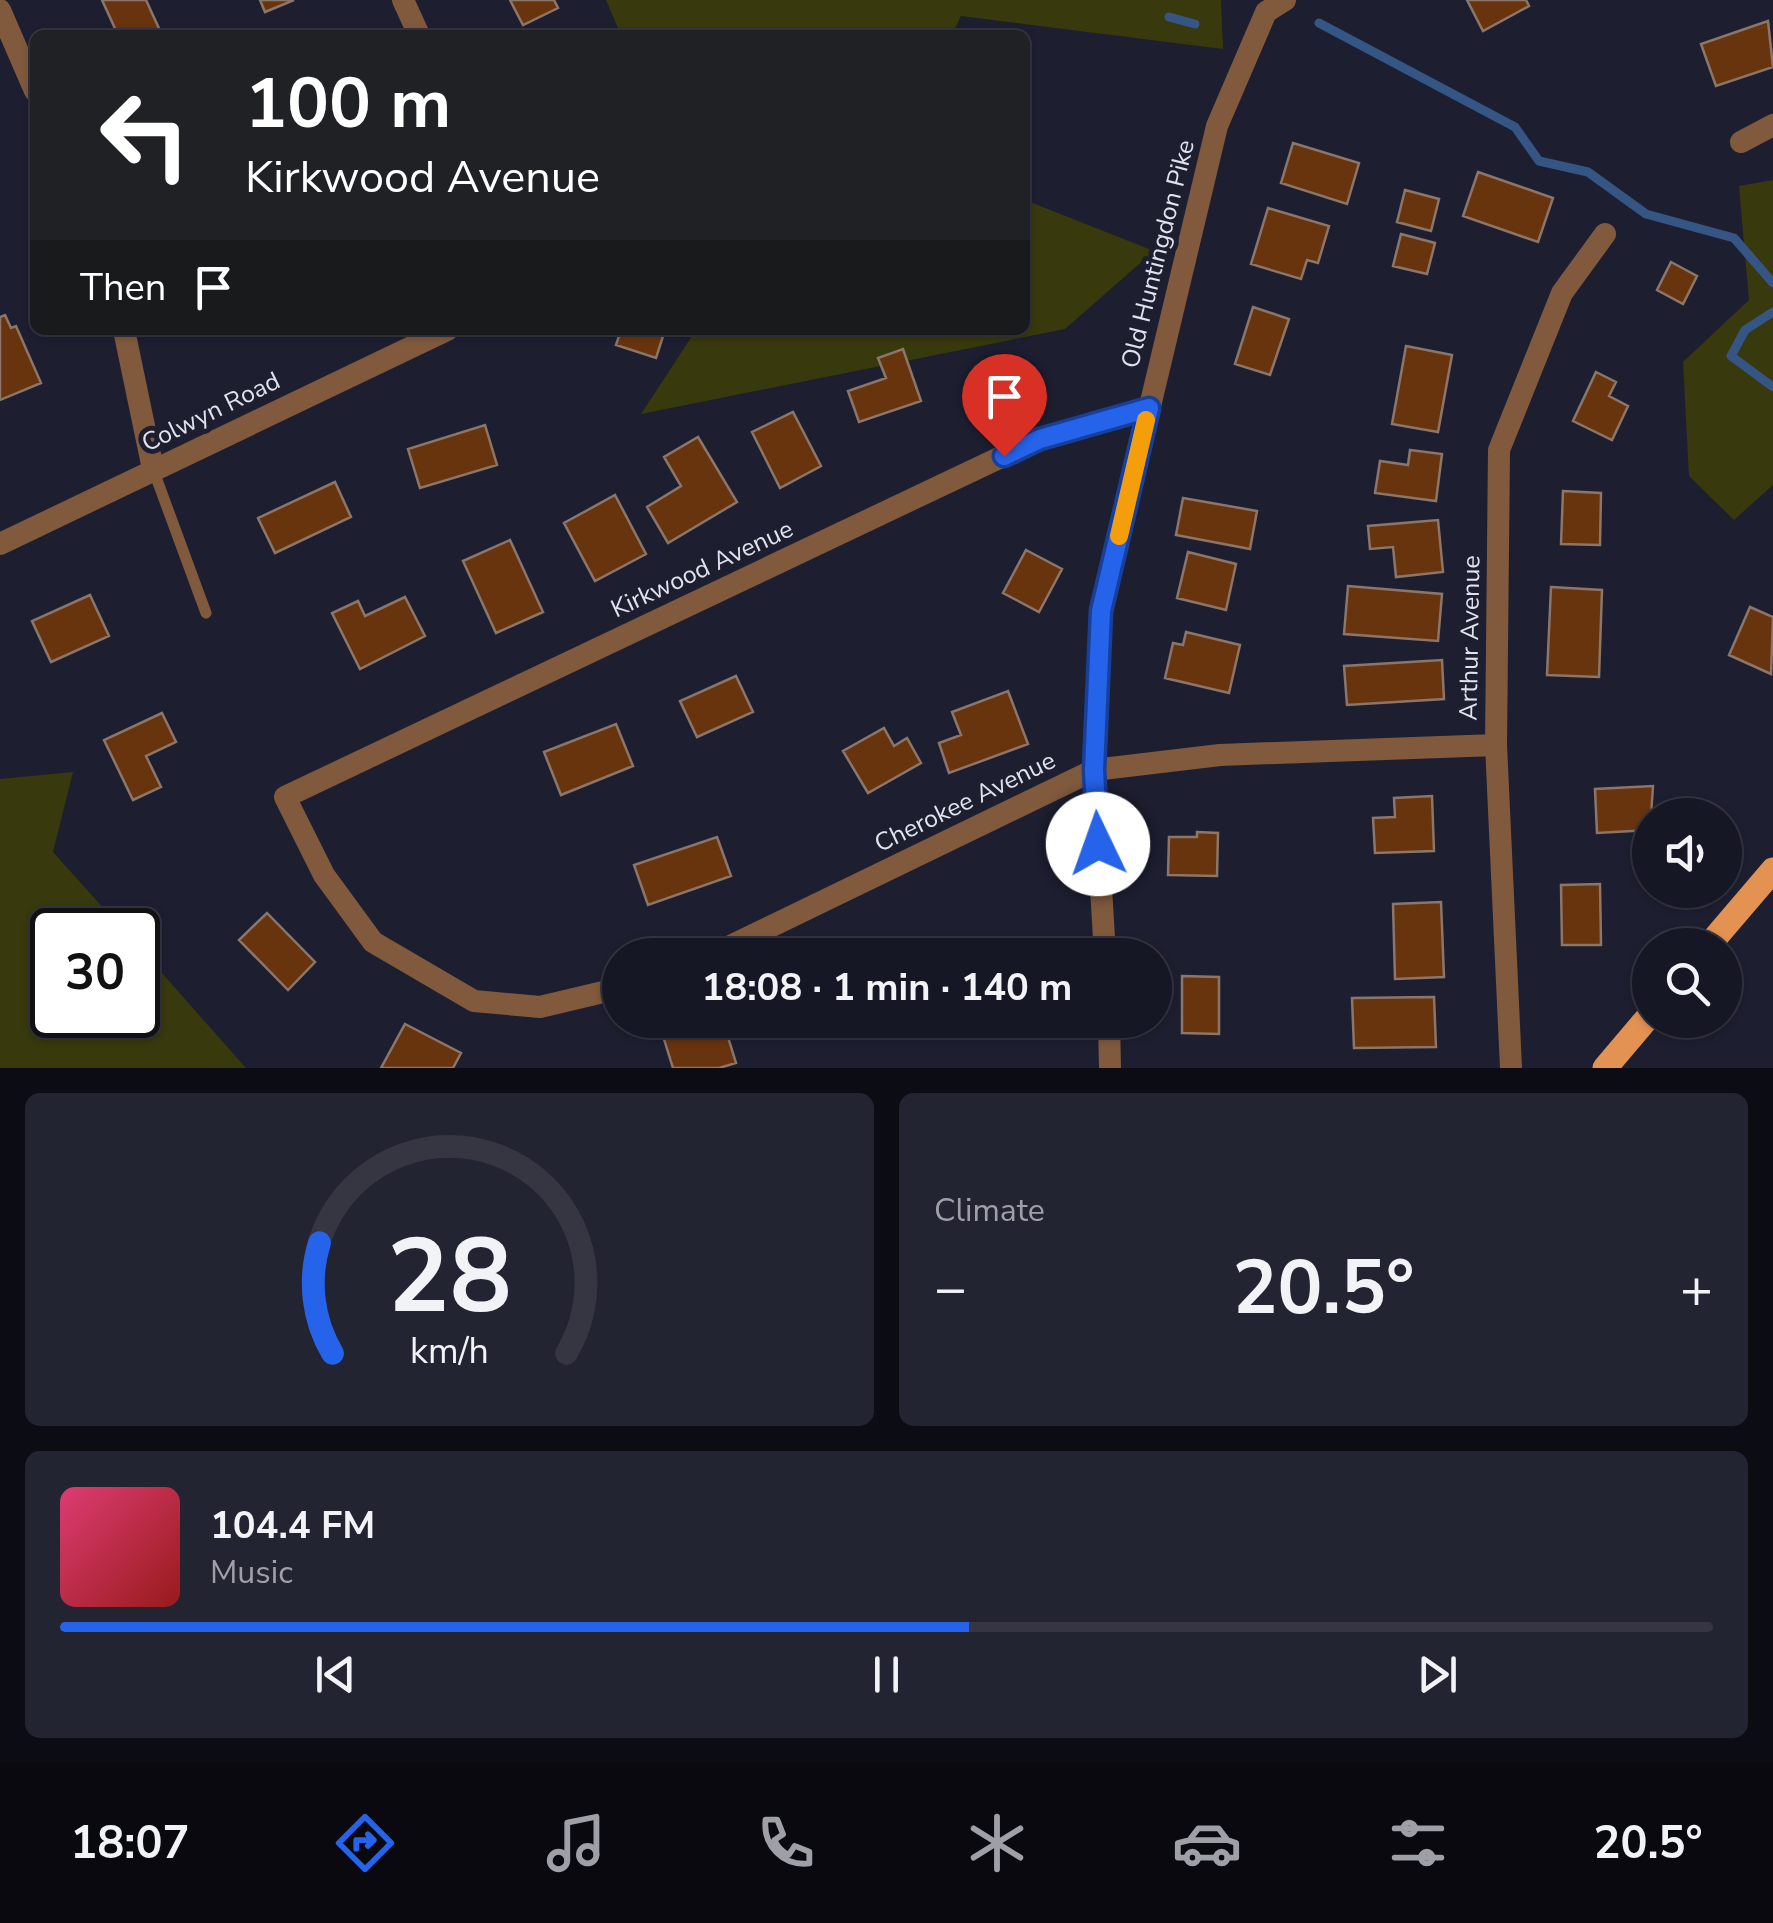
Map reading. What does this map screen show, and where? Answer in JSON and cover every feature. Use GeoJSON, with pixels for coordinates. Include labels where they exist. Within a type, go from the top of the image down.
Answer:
{"type":"FeatureCollection","features":[{"type":"Feature","properties":{"kind":"main road"},"geometry":{"type":"LineString","coordinates":[[1724,928],[1773,870]]}},
{"type":"Feature","properties":{"kind":"main road"},"geometry":{"type":"LineString","coordinates":[[1605,1068],[1632,1036]]}},
{"type":"Feature","properties":{"kind":"street"},"geometry":{"type":"LineString","coordinates":[[403,0],[417,30]]}},
{"type":"Feature","properties":{"kind":"street","name":"Old Huntingdon Pike"},"geometry":{"type":"LineString","coordinates":[[1103,938],[1094,770],[1101,611],[1217,126],[1270,4]]}},
{"type":"Feature","properties":{"kind":"street"},"geometry":{"type":"LineString","coordinates":[[0,10],[30,79]]}},
{"type":"Feature","properties":{"kind":"street"},"geometry":{"type":"LineString","coordinates":[[1741,142],[1773,125]]}},
{"type":"Feature","properties":{"kind":"street","name":"Arthur Avenue"},"geometry":{"type":"LineString","coordinates":[[1512,1068],[1496,745],[1499,450],[1562,293],[1606,234]]}},
{"type":"Feature","properties":{"kind":"street"},"geometry":{"type":"LineString","coordinates":[[125,335],[153,469]]}},
{"type":"Feature","properties":{"kind":"street","name":"Colwyn Road"},"geometry":{"type":"LineString","coordinates":[[0,544],[436,335]]}},
{"type":"Feature","properties":{"kind":"street","name":"Kirkwood Avenue"},"geometry":{"type":"LineString","coordinates":[[602,992],[540,1007],[474,1001],[373,942],[324,875],[285,797],[1040,439],[1149,408]]}},
{"type":"Feature","properties":{"kind":"street","name":"Cherokee Avenue"},"geometry":{"type":"LineString","coordinates":[[747,938],[1094,770],[1220,755],[1496,745]]}},
{"type":"Feature","properties":{"kind":"street"},"geometry":{"type":"LineString","coordinates":[[1109,1038],[1110,1068]]}},
{"type":"Feature","properties":{"kind":"lane"},"geometry":{"type":"LineString","coordinates":[[153,469],[206,613]]}},
{"type":"Feature","properties":{"kind":"shaded area"},"geometry":{"type":"Polygon","coordinates":[[[606,0],[1221,0],[1223,49],[961,16],[954,30],[619,30],[606,0]]]}},
{"type":"Feature","properties":{"kind":"shaded area"},"geometry":{"type":"Polygon","coordinates":[[[1773,180],[1773,485],[1734,520],[1689,476],[1683,362],[1749,300],[1739,186],[1773,180]]]}},
{"type":"Feature","properties":{"kind":"shaded area"},"geometry":{"type":"Polygon","coordinates":[[[1030,202],[1154,251],[1065,329],[641,414],[693,335],[1030,335],[1030,202]]]}},
{"type":"Feature","properties":{"kind":"shaded area"},"geometry":{"type":"Polygon","coordinates":[[[73,772],[53,852],[103,908],[30,908],[30,1038],[160,1038],[160,971],[246,1068],[0,1068],[0,779],[73,772]]]}},
{"type":"Feature","properties":{"kind":"building"},"geometry":{"type":"Polygon","coordinates":[[[102,0],[146,0],[160,30],[116,30],[102,0]]]}},
{"type":"Feature","properties":{"kind":"building"},"geometry":{"type":"Polygon","coordinates":[[[260,0],[294,0],[265,12],[260,0]]]}},
{"type":"Feature","properties":{"kind":"building"},"geometry":{"type":"Polygon","coordinates":[[[510,0],[554,0],[558,8],[523,25],[510,0]]]}},
{"type":"Feature","properties":{"kind":"building"},"geometry":{"type":"Polygon","coordinates":[[[1467,0],[1526,0],[1529,6],[1483,31],[1467,0]]]}},
{"type":"Feature","properties":{"kind":"building"},"geometry":{"type":"Polygon","coordinates":[[[1768,21],[1773,67],[1716,86],[1701,44],[1768,21]]]}},
{"type":"Feature","properties":{"kind":"building"},"geometry":{"type":"Polygon","coordinates":[[[1293,143],[1359,163],[1347,204],[1281,183],[1293,143]]]}},
{"type":"Feature","properties":{"kind":"building"},"geometry":{"type":"Polygon","coordinates":[[[1478,172],[1553,198],[1538,242],[1463,216],[1478,172]]]}},
{"type":"Feature","properties":{"kind":"building"},"geometry":{"type":"Polygon","coordinates":[[[1405,190],[1439,199],[1431,231],[1397,222],[1405,190]]]}},
{"type":"Feature","properties":{"kind":"building"},"geometry":{"type":"Polygon","coordinates":[[[1268,208],[1329,226],[1318,263],[1307,260],[1301,279],[1251,264],[1268,208]]]}},
{"type":"Feature","properties":{"kind":"building"},"geometry":{"type":"Polygon","coordinates":[[[1401,234],[1435,243],[1427,274],[1393,266],[1401,234]]]}},
{"type":"Feature","properties":{"kind":"building"},"geometry":{"type":"Polygon","coordinates":[[[1671,262],[1697,276],[1683,304],[1657,290],[1671,262]]]}},
{"type":"Feature","properties":{"kind":"building"},"geometry":{"type":"Polygon","coordinates":[[[1253,307],[1289,319],[1270,375],[1235,364],[1253,307]]]}},
{"type":"Feature","properties":{"kind":"building"},"geometry":{"type":"Polygon","coordinates":[[[5,315],[11,328],[16,326],[41,383],[0,400],[0,317],[5,315]]]}},
{"type":"Feature","properties":{"kind":"building"},"geometry":{"type":"Polygon","coordinates":[[[619,335],[663,335],[656,358],[616,345],[619,335]]]}},
{"type":"Feature","properties":{"kind":"building"},"geometry":{"type":"Polygon","coordinates":[[[1406,346],[1452,355],[1438,432],[1392,424],[1406,346]]]}},
{"type":"Feature","properties":{"kind":"building"},"geometry":{"type":"Polygon","coordinates":[[[903,349],[921,401],[859,422],[848,391],[886,378],[878,358],[903,349]]]}},
{"type":"Feature","properties":{"kind":"building"},"geometry":{"type":"Polygon","coordinates":[[[1596,372],[1616,382],[1609,396],[1628,406],[1612,440],[1573,421],[1596,372]]]}},
{"type":"Feature","properties":{"kind":"building"},"geometry":{"type":"Polygon","coordinates":[[[793,412],[821,466],[780,488],[752,432],[793,412]]]}},
{"type":"Feature","properties":{"kind":"building"},"geometry":{"type":"Polygon","coordinates":[[[485,425],[497,465],[420,488],[408,449],[485,425]]]}},
{"type":"Feature","properties":{"kind":"building"},"geometry":{"type":"Polygon","coordinates":[[[698,437],[737,502],[668,543],[647,507],[681,486],[664,457],[698,437]]]}},
{"type":"Feature","properties":{"kind":"building"},"geometry":{"type":"Polygon","coordinates":[[[1410,450],[1442,454],[1436,501],[1375,493],[1380,461],[1408,465],[1410,450]]]}},
{"type":"Feature","properties":{"kind":"building"},"geometry":{"type":"Polygon","coordinates":[[[335,482],[351,517],[275,553],[258,518],[335,482]]]}},
{"type":"Feature","properties":{"kind":"building"},"geometry":{"type":"Polygon","coordinates":[[[1563,491],[1601,493],[1600,545],[1561,544],[1563,491]]]}},
{"type":"Feature","properties":{"kind":"building"},"geometry":{"type":"Polygon","coordinates":[[[615,495],[646,554],[595,581],[564,523],[615,495]]]}},
{"type":"Feature","properties":{"kind":"building"},"geometry":{"type":"Polygon","coordinates":[[[1183,498],[1257,511],[1250,549],[1176,535],[1183,498]]]}},
{"type":"Feature","properties":{"kind":"building"},"geometry":{"type":"Polygon","coordinates":[[[1438,520],[1443,572],[1396,577],[1393,547],[1370,549],[1368,526],[1438,520]]]}},
{"type":"Feature","properties":{"kind":"building"},"geometry":{"type":"Polygon","coordinates":[[[510,540],[543,612],[496,633],[463,561],[510,540]]]}},
{"type":"Feature","properties":{"kind":"building"},"geometry":{"type":"Polygon","coordinates":[[[1026,550],[1062,569],[1039,612],[1003,593],[1026,550]]]}},
{"type":"Feature","properties":{"kind":"building"},"geometry":{"type":"Polygon","coordinates":[[[1188,552],[1236,564],[1226,610],[1177,598],[1188,552]]]}},
{"type":"Feature","properties":{"kind":"building"},"geometry":{"type":"Polygon","coordinates":[[[1348,586],[1442,594],[1438,641],[1344,634],[1348,586]]]}},
{"type":"Feature","properties":{"kind":"building"},"geometry":{"type":"Polygon","coordinates":[[[1551,587],[1602,590],[1599,677],[1547,675],[1551,587]]]}},
{"type":"Feature","properties":{"kind":"building"},"geometry":{"type":"Polygon","coordinates":[[[90,595],[109,636],[51,662],[32,621],[90,595]]]}},
{"type":"Feature","properties":{"kind":"building"},"geometry":{"type":"Polygon","coordinates":[[[405,597],[425,636],[360,669],[332,613],[358,601],[365,616],[405,597]]]}},
{"type":"Feature","properties":{"kind":"building"},"geometry":{"type":"Polygon","coordinates":[[[1750,607],[1773,617],[1771,674],[1729,655],[1750,607]]]}},
{"type":"Feature","properties":{"kind":"building"},"geometry":{"type":"Polygon","coordinates":[[[1186,632],[1240,645],[1229,693],[1165,678],[1173,643],[1183,645],[1186,632]]]}},
{"type":"Feature","properties":{"kind":"building"},"geometry":{"type":"Polygon","coordinates":[[[1442,660],[1444,699],[1347,705],[1344,666],[1442,660]]]}},
{"type":"Feature","properties":{"kind":"building"},"geometry":{"type":"Polygon","coordinates":[[[736,676],[753,712],[697,737],[680,701],[736,676]]]}},
{"type":"Feature","properties":{"kind":"building"},"geometry":{"type":"Polygon","coordinates":[[[1008,691],[1028,744],[949,773],[939,743],[961,735],[952,712],[1008,691]]]}},
{"type":"Feature","properties":{"kind":"building"},"geometry":{"type":"Polygon","coordinates":[[[162,713],[176,742],[146,756],[161,787],[133,800],[104,740],[162,713]]]}},
{"type":"Feature","properties":{"kind":"building"},"geometry":{"type":"Polygon","coordinates":[[[616,724],[633,766],[561,795],[544,752],[616,724]]]}},
{"type":"Feature","properties":{"kind":"building"},"geometry":{"type":"Polygon","coordinates":[[[884,728],[894,746],[907,738],[921,763],[868,793],[843,751],[884,728]]]}},
{"type":"Feature","properties":{"kind":"building"},"geometry":{"type":"Polygon","coordinates":[[[1653,786],[1652,798],[1632,798],[1632,831],[1597,833],[1595,789],[1653,786]]]}},
{"type":"Feature","properties":{"kind":"building"},"geometry":{"type":"Polygon","coordinates":[[[1432,796],[1434,851],[1375,853],[1373,818],[1395,817],[1394,798],[1432,796]]]}},
{"type":"Feature","properties":{"kind":"building"},"geometry":{"type":"Polygon","coordinates":[[[1197,832],[1218,833],[1217,876],[1168,875],[1169,837],[1197,837],[1197,832]]]}},
{"type":"Feature","properties":{"kind":"building"},"geometry":{"type":"Polygon","coordinates":[[[717,837],[731,876],[648,905],[634,865],[717,837]]]}},
{"type":"Feature","properties":{"kind":"building"},"geometry":{"type":"Polygon","coordinates":[[[1600,884],[1601,945],[1562,945],[1561,885],[1600,884]]]}},
{"type":"Feature","properties":{"kind":"building"},"geometry":{"type":"Polygon","coordinates":[[[1441,902],[1444,977],[1395,979],[1393,904],[1441,902]]]}},
{"type":"Feature","properties":{"kind":"building"},"geometry":{"type":"Polygon","coordinates":[[[267,913],[315,962],[288,990],[239,940],[267,913]]]}},
{"type":"Feature","properties":{"kind":"building"},"geometry":{"type":"Polygon","coordinates":[[[1182,976],[1219,977],[1219,1034],[1182,1033],[1182,976]]]}},
{"type":"Feature","properties":{"kind":"building"},"geometry":{"type":"Polygon","coordinates":[[[1434,997],[1436,1047],[1354,1048],[1352,998],[1434,997]]]}},
{"type":"Feature","properties":{"kind":"building"},"geometry":{"type":"Polygon","coordinates":[[[405,1024],[461,1053],[453,1068],[381,1068],[405,1024]]]}},
{"type":"Feature","properties":{"kind":"building"},"geometry":{"type":"Polygon","coordinates":[[[728,1038],[736,1063],[719,1068],[673,1068],[664,1039],[728,1038]]]}},
{"type":"Feature","properties":{"kind":"waterway"},"geometry":{"type":"LineString","coordinates":[[1169,17],[1195,24]]}},
{"type":"Feature","properties":{"kind":"waterway"},"geometry":{"type":"LineString","coordinates":[[1319,23],[1515,127],[1539,161],[1588,172],[1646,214],[1734,238],[1773,283]]}},
{"type":"Feature","properties":{"kind":"waterway"},"geometry":{"type":"LineString","coordinates":[[1773,312],[1745,330],[1731,356],[1773,387]]}},
{"type":"Feature","properties":{"kind":"slow traffic"},"geometry":{"type":"LineString","coordinates":[[1119,536],[1146,420]]}},
{"type":"Feature","properties":{"kind":"route"},"geometry":{"type":"LineString","coordinates":[[1004,456],[1040,439],[1149,408],[1101,611],[1094,770],[1098,844]]}}]}
